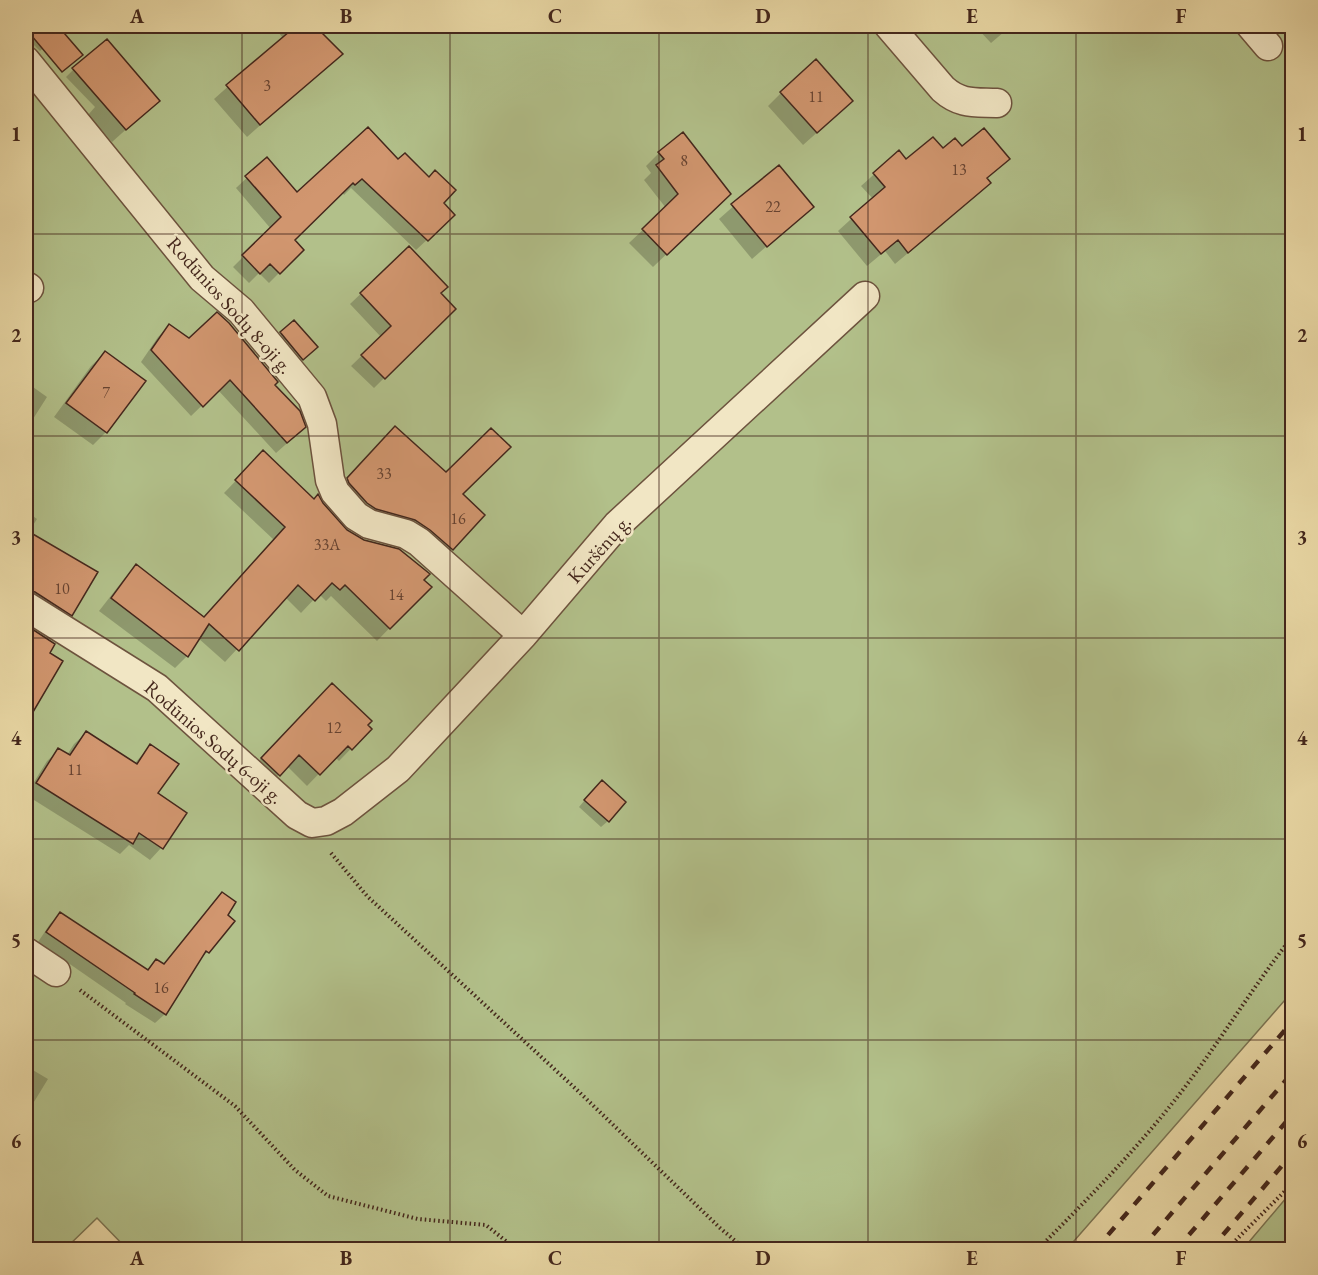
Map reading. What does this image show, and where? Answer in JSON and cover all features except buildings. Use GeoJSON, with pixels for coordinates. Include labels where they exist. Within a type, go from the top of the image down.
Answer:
{"type":"FeatureCollection","features":[{"type":"Feature","properties":{"kind":"street"},"geometry":{"type":"LineString","coordinates":[[889,26],[953,98],[963,102],[997,103]]}},
{"type":"Feature","properties":{"kind":"street","name":"Rodūnios Sodų 8-oji g."},"geometry":{"type":"LineString","coordinates":[[26,61],[202,278],[241,311],[312,396],[322,424],[330,480],[335,492],[356,516],[369,524],[406,534],[419,542],[523,635]]}},
{"type":"Feature","properties":{"kind":"street","name":"Kuršėnų g."},"geometry":{"type":"LineString","coordinates":[[312,823],[326,820],[343,812],[398,769],[523,635],[617,525],[865,296]]}},
{"type":"Feature","properties":{"kind":"street","name":"Rodūnios Sodų 6-oji g."},"geometry":{"type":"LineString","coordinates":[[26,606],[157,688],[297,815],[312,823]]}},
{"type":"Feature","properties":{"kind":"street"},"geometry":{"type":"LineString","coordinates":[[26,952],[56,972]]}},
{"type":"Feature","properties":{"kind":"path"},"geometry":{"type":"LineString","coordinates":[[312,823],[319,838],[367,897],[576,1089],[720,1228],[746,1250]]}},
{"type":"Feature","properties":{"kind":"path"},"geometry":{"type":"LineString","coordinates":[[1037,1250],[1139,1144],[1189,1082],[1263,974],[1293,937]]}},
{"type":"Feature","properties":{"kind":"path"},"geometry":{"type":"LineString","coordinates":[[56,972],[235,1106],[295,1170],[327,1196],[418,1220],[486,1225],[517,1250]]}},
{"type":"Feature","properties":{"kind":"path"},"geometry":{"type":"LineString","coordinates":[[1226,1250],[1293,1184]]}},
{"type":"Feature","properties":{"kind":"green space"},"geometry":{"type":"Polygon","coordinates":[[[26,26],[1292,26],[1292,992],[1067,1249],[128,1250],[97,1218],[65,1249],[26,1249],[26,26]]]}},
{"type":"Feature","properties":{"kind":"green space"},"geometry":{"type":"Polygon","coordinates":[[[1292,1191],[1292,1249],[1243,1249],[1292,1191]]]}},
{"type":"Feature","properties":{"kind":"railway"},"geometry":{"type":"LineString","coordinates":[[1095,1250],[1292,1022]]}},
{"type":"Feature","properties":{"kind":"railway"},"geometry":{"type":"LineString","coordinates":[[1140,1250],[1292,1073]]}},
{"type":"Feature","properties":{"kind":"railway"},"geometry":{"type":"LineString","coordinates":[[1176,1250],[1292,1115]]}},
{"type":"Feature","properties":{"kind":"railway"},"geometry":{"type":"LineString","coordinates":[[1210,1250],[1292,1154]]}}]}
